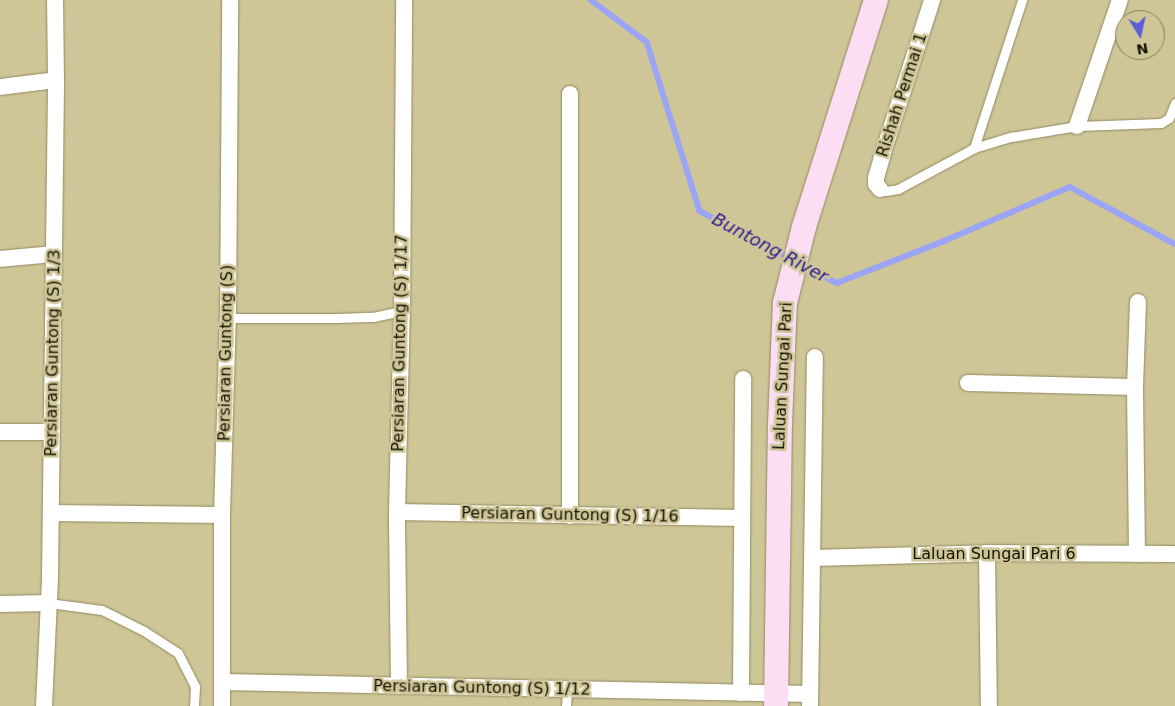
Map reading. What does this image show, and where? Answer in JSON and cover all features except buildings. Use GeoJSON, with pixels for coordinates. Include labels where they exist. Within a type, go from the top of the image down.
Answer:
{"type":"FeatureCollection","features":[{"type":"Feature","properties":{"kind":"main road","name":"Laluan Sungai Pari"},"geometry":{"type":"LineString","coordinates":[[776,699],[780,424],[785,303],[804,227],[876,0]]}},
{"type":"Feature","properties":{"kind":"street","name":"Persiaran Guntong (S) 1/3"},"geometry":{"type":"LineString","coordinates":[[44,706],[51,513],[56,80],[55,0]]}},
{"type":"Feature","properties":{"kind":"street","name":"Persiaran Guntong (S)"},"geometry":{"type":"LineString","coordinates":[[222,706],[222,515],[228,318],[230,0]]}},
{"type":"Feature","properties":{"kind":"street","name":"Persiaran Guntong (S) 1/17"},"geometry":{"type":"LineString","coordinates":[[398,686],[397,512],[402,311],[404,0]]}},
{"type":"Feature","properties":{"kind":"street","name":"Rishah Permai 1"},"geometry":{"type":"LineString","coordinates":[[880,189],[876,178],[932,0]]}},
{"type":"Feature","properties":{"kind":"street"},"geometry":{"type":"LineString","coordinates":[[1077,126],[1120,0]]}},
{"type":"Feature","properties":{"kind":"street"},"geometry":{"type":"LineString","coordinates":[[0,87],[56,80]]}},
{"type":"Feature","properties":{"kind":"street"},"geometry":{"type":"LineString","coordinates":[[570,94],[570,516]]}},
{"type":"Feature","properties":{"kind":"street"},"geometry":{"type":"LineString","coordinates":[[0,259],[54,254]]}},
{"type":"Feature","properties":{"kind":"street"},"geometry":{"type":"LineString","coordinates":[[1137,554],[1136,387],[1138,302]]}},
{"type":"Feature","properties":{"kind":"street"},"geometry":{"type":"LineString","coordinates":[[810,700],[815,358]]}},
{"type":"Feature","properties":{"kind":"street"},"geometry":{"type":"LineString","coordinates":[[741,693],[743,379]]}},
{"type":"Feature","properties":{"kind":"street"},"geometry":{"type":"LineString","coordinates":[[968,383],[1136,387]]}},
{"type":"Feature","properties":{"kind":"street"},"geometry":{"type":"LineString","coordinates":[[0,432],[52,432]]}},
{"type":"Feature","properties":{"kind":"street","name":"Persiaran Guntong (S) 1/16"},"geometry":{"type":"LineString","coordinates":[[397,512],[742,518]]}},
{"type":"Feature","properties":{"kind":"street"},"geometry":{"type":"LineString","coordinates":[[51,513],[222,515]]}},
{"type":"Feature","properties":{"kind":"street"},"geometry":{"type":"LineString","coordinates":[[987,553],[989,706]]}},
{"type":"Feature","properties":{"kind":"street","name":"Laluan Sungai Pari 6"},"geometry":{"type":"LineString","coordinates":[[812,558],[987,553],[1175,554]]}},
{"type":"Feature","properties":{"kind":"street"},"geometry":{"type":"LineString","coordinates":[[0,604],[48,603]]}},
{"type":"Feature","properties":{"kind":"street","name":"Persiaran Guntong (S) 1/12"},"geometry":{"type":"LineString","coordinates":[[223,682],[741,693],[776,699],[810,700]]}},
{"type":"Feature","properties":{"kind":"lane"},"geometry":{"type":"LineString","coordinates":[[974,148],[1022,0]]}},
{"type":"Feature","properties":{"kind":"lane"},"geometry":{"type":"LineString","coordinates":[[880,189],[886,191],[910,183],[974,148],[1011,137],[1077,126],[1160,123],[1169,118],[1175,103]]}},
{"type":"Feature","properties":{"kind":"lane"},"geometry":{"type":"LineString","coordinates":[[228,318],[337,318],[373,316],[402,311]]}},
{"type":"Feature","properties":{"kind":"lane"},"geometry":{"type":"LineString","coordinates":[[48,603],[102,610],[144,631],[178,654],[195,687],[194,706]]}},
{"type":"Feature","properties":{"kind":"lane"},"geometry":{"type":"LineString","coordinates":[[566,706],[567,690]]}},
{"type":"Feature","properties":{"kind":"waterway","name":"Buntong River"},"geometry":{"type":"LineString","coordinates":[[591,0],[647,42],[700,211],[790,258]]}},
{"type":"Feature","properties":{"kind":"waterway","name":"Buntong River"},"geometry":{"type":"LineString","coordinates":[[800,264],[837,283],[944,241],[1070,187],[1175,244]]}}]}
